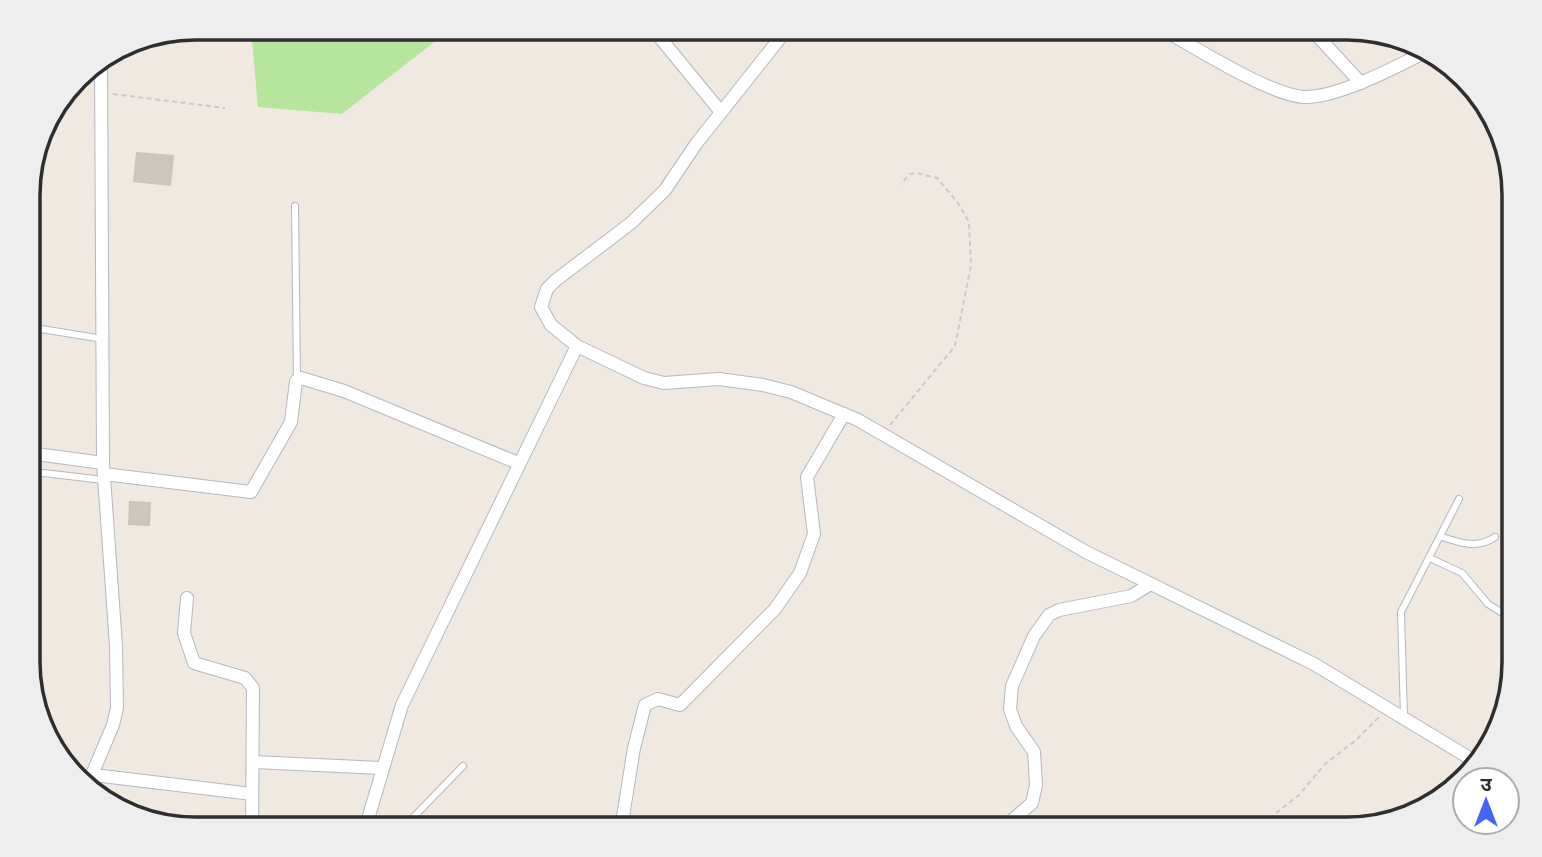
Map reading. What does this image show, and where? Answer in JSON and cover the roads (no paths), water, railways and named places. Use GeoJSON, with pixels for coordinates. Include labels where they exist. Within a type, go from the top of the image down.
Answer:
{"type":"FeatureCollection","features":[{"type":"Feature","properties":{"kind":"street"},"geometry":{"type":"LineString","coordinates":[[662,40],[721,112]]}},
{"type":"Feature","properties":{"kind":"street"},"geometry":{"type":"LineString","coordinates":[[779,40],[651,204],[547,289],[541,307],[545,317],[578,346],[644,378],[664,383],[719,379],[763,385],[791,392],[844,414],[1004,502],[1064,540],[1149,585],[1314,664],[1469,757]]}},
{"type":"Feature","properties":{"kind":"street"},"geometry":{"type":"LineString","coordinates":[[1183,40],[1256,79],[1298,96],[1312,97],[1361,83],[1415,57]]}},
{"type":"Feature","properties":{"kind":"street"},"geometry":{"type":"LineString","coordinates":[[1321,40],[1361,83]]}},
{"type":"Feature","properties":{"kind":"street"},"geometry":{"type":"LineString","coordinates":[[92,777],[117,708],[116,646],[104,473],[101,72]]}},
{"type":"Feature","properties":{"kind":"street"},"geometry":{"type":"LineString","coordinates":[[368,817],[402,705],[518,463],[578,346]]}},
{"type":"Feature","properties":{"kind":"street"},"geometry":{"type":"LineString","coordinates":[[40,456],[104,473],[251,492],[291,422],[297,379],[344,391],[518,463]]}},
{"type":"Feature","properties":{"kind":"street"},"geometry":{"type":"LineString","coordinates":[[623,817],[634,748],[646,705],[658,699],[680,705],[775,609],[792,586],[814,534],[808,473],[844,414]]}},
{"type":"Feature","properties":{"kind":"street"},"geometry":{"type":"LineString","coordinates":[[1018,816],[1029,807],[1035,796],[1034,752],[1016,726],[1010,702],[1014,678],[1034,636],[1049,615],[1059,610],[1131,596],[1149,585]]}},
{"type":"Feature","properties":{"kind":"street"},"geometry":{"type":"LineString","coordinates":[[187,598],[184,632],[194,663],[239,676],[252,684],[252,817]]}},
{"type":"Feature","properties":{"kind":"street"},"geometry":{"type":"LineString","coordinates":[[253,762],[381,768]]}},
{"type":"Feature","properties":{"kind":"street"},"geometry":{"type":"LineString","coordinates":[[96,780],[252,794]]}},
{"type":"Feature","properties":{"kind":"lane"},"geometry":{"type":"LineString","coordinates":[[295,206],[297,379]]}},
{"type":"Feature","properties":{"kind":"lane"},"geometry":{"type":"LineString","coordinates":[[40,329],[103,339]]}},
{"type":"Feature","properties":{"kind":"lane"},"geometry":{"type":"LineString","coordinates":[[40,474],[104,473]]}},
{"type":"Feature","properties":{"kind":"lane"},"geometry":{"type":"LineString","coordinates":[[1404,717],[1401,612],[1410,589],[1442,537],[1459,499]]}},
{"type":"Feature","properties":{"kind":"lane"},"geometry":{"type":"LineString","coordinates":[[1442,537],[1473,545],[1488,542],[1495,537]]}},
{"type":"Feature","properties":{"kind":"lane"},"geometry":{"type":"LineString","coordinates":[[1430,558],[1462,573],[1488,604],[1501,612]]}},
{"type":"Feature","properties":{"kind":"lane"},"geometry":{"type":"LineString","coordinates":[[414,817],[463,766]]}}]}
